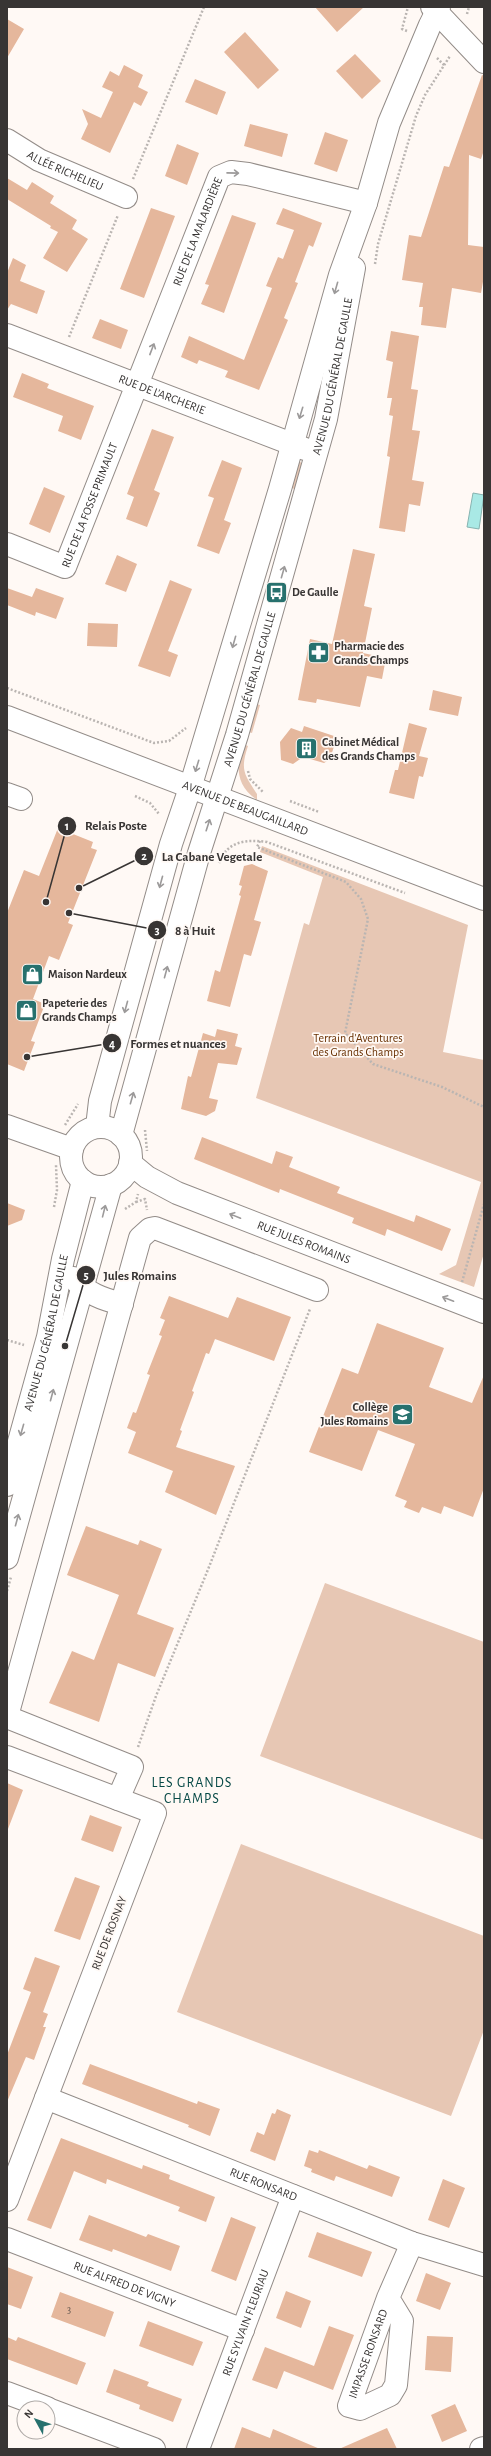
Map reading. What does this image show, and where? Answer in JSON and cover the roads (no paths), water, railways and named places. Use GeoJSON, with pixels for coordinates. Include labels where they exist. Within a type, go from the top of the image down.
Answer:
{"type":"FeatureCollection","features":[{"type":"Feature","properties":{"kind":"street"},"geometry":{"type":"LineString","coordinates":[[436,8],[484,62]]}},
{"type":"Feature","properties":{"kind":"street","name":"AVENUE DU GÉNÉRAL DE GAULLE"},"geometry":{"type":"LineString","coordinates":[[97,1127],[100,1101],[171,844],[190,788],[340,274],[355,239],[389,123],[436,8]]}},
{"type":"Feature","properties":{"kind":"street","name":"ALLÉE RICHELIEU"},"geometry":{"type":"LineString","coordinates":[[7,140],[39,160],[126,197]]}},
{"type":"Feature","properties":{"kind":"street","name":"RUE DE LA MALARDIÈRE"},"geometry":{"type":"LineString","coordinates":[[138,385],[211,192],[219,177],[231,172],[248,174],[366,203]]}},
{"type":"Feature","properties":{"kind":"street","name":"AVENUE DU GÉNÉRAL DE GAULLE"},"geometry":{"type":"LineString","coordinates":[[121,1135],[199,853],[217,798],[326,418],[354,278],[355,239]]}},
{"type":"Feature","properties":{"kind":"street","name":"RUE DE L'ARCHERIE"},"geometry":{"type":"LineString","coordinates":[[7,336],[316,454]]}},
{"type":"Feature","properties":{"kind":"street","name":"RUE DE LA FOSSE PRIMAULT"},"geometry":{"type":"LineString","coordinates":[[7,544],[66,567],[138,385]]}},
{"type":"Feature","properties":{"kind":"street","name":"AVENUE DE BEAUGAILLARD"},"geometry":{"type":"LineString","coordinates":[[7,717],[484,899]]}},
{"type":"Feature","properties":{"kind":"street"},"geometry":{"type":"LineString","coordinates":[[7,1126],[72,1148]]}},
{"type":"Feature","properties":{"kind":"street"},"geometry":{"type":"LineString","coordinates":[[97,1127],[114,1130],[121,1135],[129,1148],[130,1163],[123,1176],[111,1185],[96,1186],[83,1181],[72,1166],[72,1148],[84,1132],[97,1127]]}},
{"type":"Feature","properties":{"kind":"street","name":"RUE JULES ROMAINS"},"geometry":{"type":"LineString","coordinates":[[130,1163],[147,1177],[192,1198],[484,1312]]}},
{"type":"Feature","properties":{"kind":"street","name":"AVENUE DU GÉNÉRAL DE GAULLE"},"geometry":{"type":"LineString","coordinates":[[7,1485],[48,1337],[63,1259],[83,1181]]}},
{"type":"Feature","properties":{"kind":"street","name":"AVENUE DU GÉNÉRAL DE GAULLE"},"geometry":{"type":"LineString","coordinates":[[7,1558],[111,1185]]}},
{"type":"Feature","properties":{"kind":"street"},"geometry":{"type":"LineString","coordinates":[[118,1799],[132,1767],[7,1717],[138,1242],[143,1234],[150,1229],[155,1228],[317,1290]]}},
{"type":"Feature","properties":{"kind":"street"},"geometry":{"type":"LineString","coordinates":[[63,1259],[66,1271],[83,1289],[96,1297],[122,1304]]}},
{"type":"Feature","properties":{"kind":"street","name":"RUE DE ROSNAY"},"geometry":{"type":"LineString","coordinates":[[7,1756],[155,1813],[7,2200]]}},
{"type":"Feature","properties":{"kind":"street","name":"RUE RONSARD"},"geometry":{"type":"LineString","coordinates":[[46,2098],[412,2243],[484,2264]]}},
{"type":"Feature","properties":{"kind":"street","name":"RUE SYLVAIN FLEURIAU"},"geometry":{"type":"LineString","coordinates":[[198,2449],[293,2196]]}},
{"type":"Feature","properties":{"kind":"street","name":"RUE ALFRED DE VIGNY"},"geometry":{"type":"LineString","coordinates":[[7,2239],[243,2330]]}},
{"type":"Feature","properties":{"kind":"street","name":"IMPASSE RONSARD"},"geometry":{"type":"LineString","coordinates":[[388,2298],[412,2243]]}},
{"type":"Feature","properties":{"kind":"street"},"geometry":{"type":"LineString","coordinates":[[7,2393],[26,2400]]}},
{"type":"Feature","properties":{"kind":"street"},"geometry":{"type":"LineString","coordinates":[[56,2411],[154,2449]]}},
{"type":"Feature","properties":{"kind":"water"},"geometry":{"type":"Polygon","coordinates":[[[473,493],[484,495],[479,529],[467,527],[473,493]]]}},
{"type":"Feature","properties":{"kind":"place","name":"De Gaulle"},"geometry":{"type":"Point","coordinates":[277,592]}},
{"type":"Feature","properties":{"kind":"place","name":"Pharmacie des Grands Champs"},"geometry":{"type":"Point","coordinates":[319,653]}},
{"type":"Feature","properties":{"kind":"place","name":"Cabinet Médical des Grands Champs"},"geometry":{"type":"Point","coordinates":[307,749]}},
{"type":"Feature","properties":{"kind":"place","name":"La Cabane Vegetale"},"geometry":{"type":"Point","coordinates":[79,888]}},
{"type":"Feature","properties":{"kind":"place","name":"Relais Poste"},"geometry":{"type":"Point","coordinates":[46,902]}},
{"type":"Feature","properties":{"kind":"place","name":"8 à Huit"},"geometry":{"type":"Point","coordinates":[69,913]}},
{"type":"Feature","properties":{"kind":"place","name":"Maison Nardeux"},"geometry":{"type":"Point","coordinates":[32,974]}},
{"type":"Feature","properties":{"kind":"place","name":"Papeterie des Grands Champs"},"geometry":{"type":"Point","coordinates":[27,1010]}},
{"type":"Feature","properties":{"kind":"place","name":"Formes et nuances"},"geometry":{"type":"Point","coordinates":[27,1057]}},
{"type":"Feature","properties":{"kind":"place","name":"Jules Romains"},"geometry":{"type":"Point","coordinates":[65,1346]}},
{"type":"Feature","properties":{"kind":"place","name":"Collège Jules Romains"},"geometry":{"type":"Point","coordinates":[403,1414]}},
{"type":"Feature","properties":{"kind":"district","name":"LES GRANDS CHAMPS"},"geometry":{"type":"Point","coordinates":[192,1790]}},
{"type":"Feature","properties":{"kind":"park label","name":"Terrain d’Aventures des Grands Champs"},"geometry":{"type":"Point","coordinates":[358,1045]}}]}
